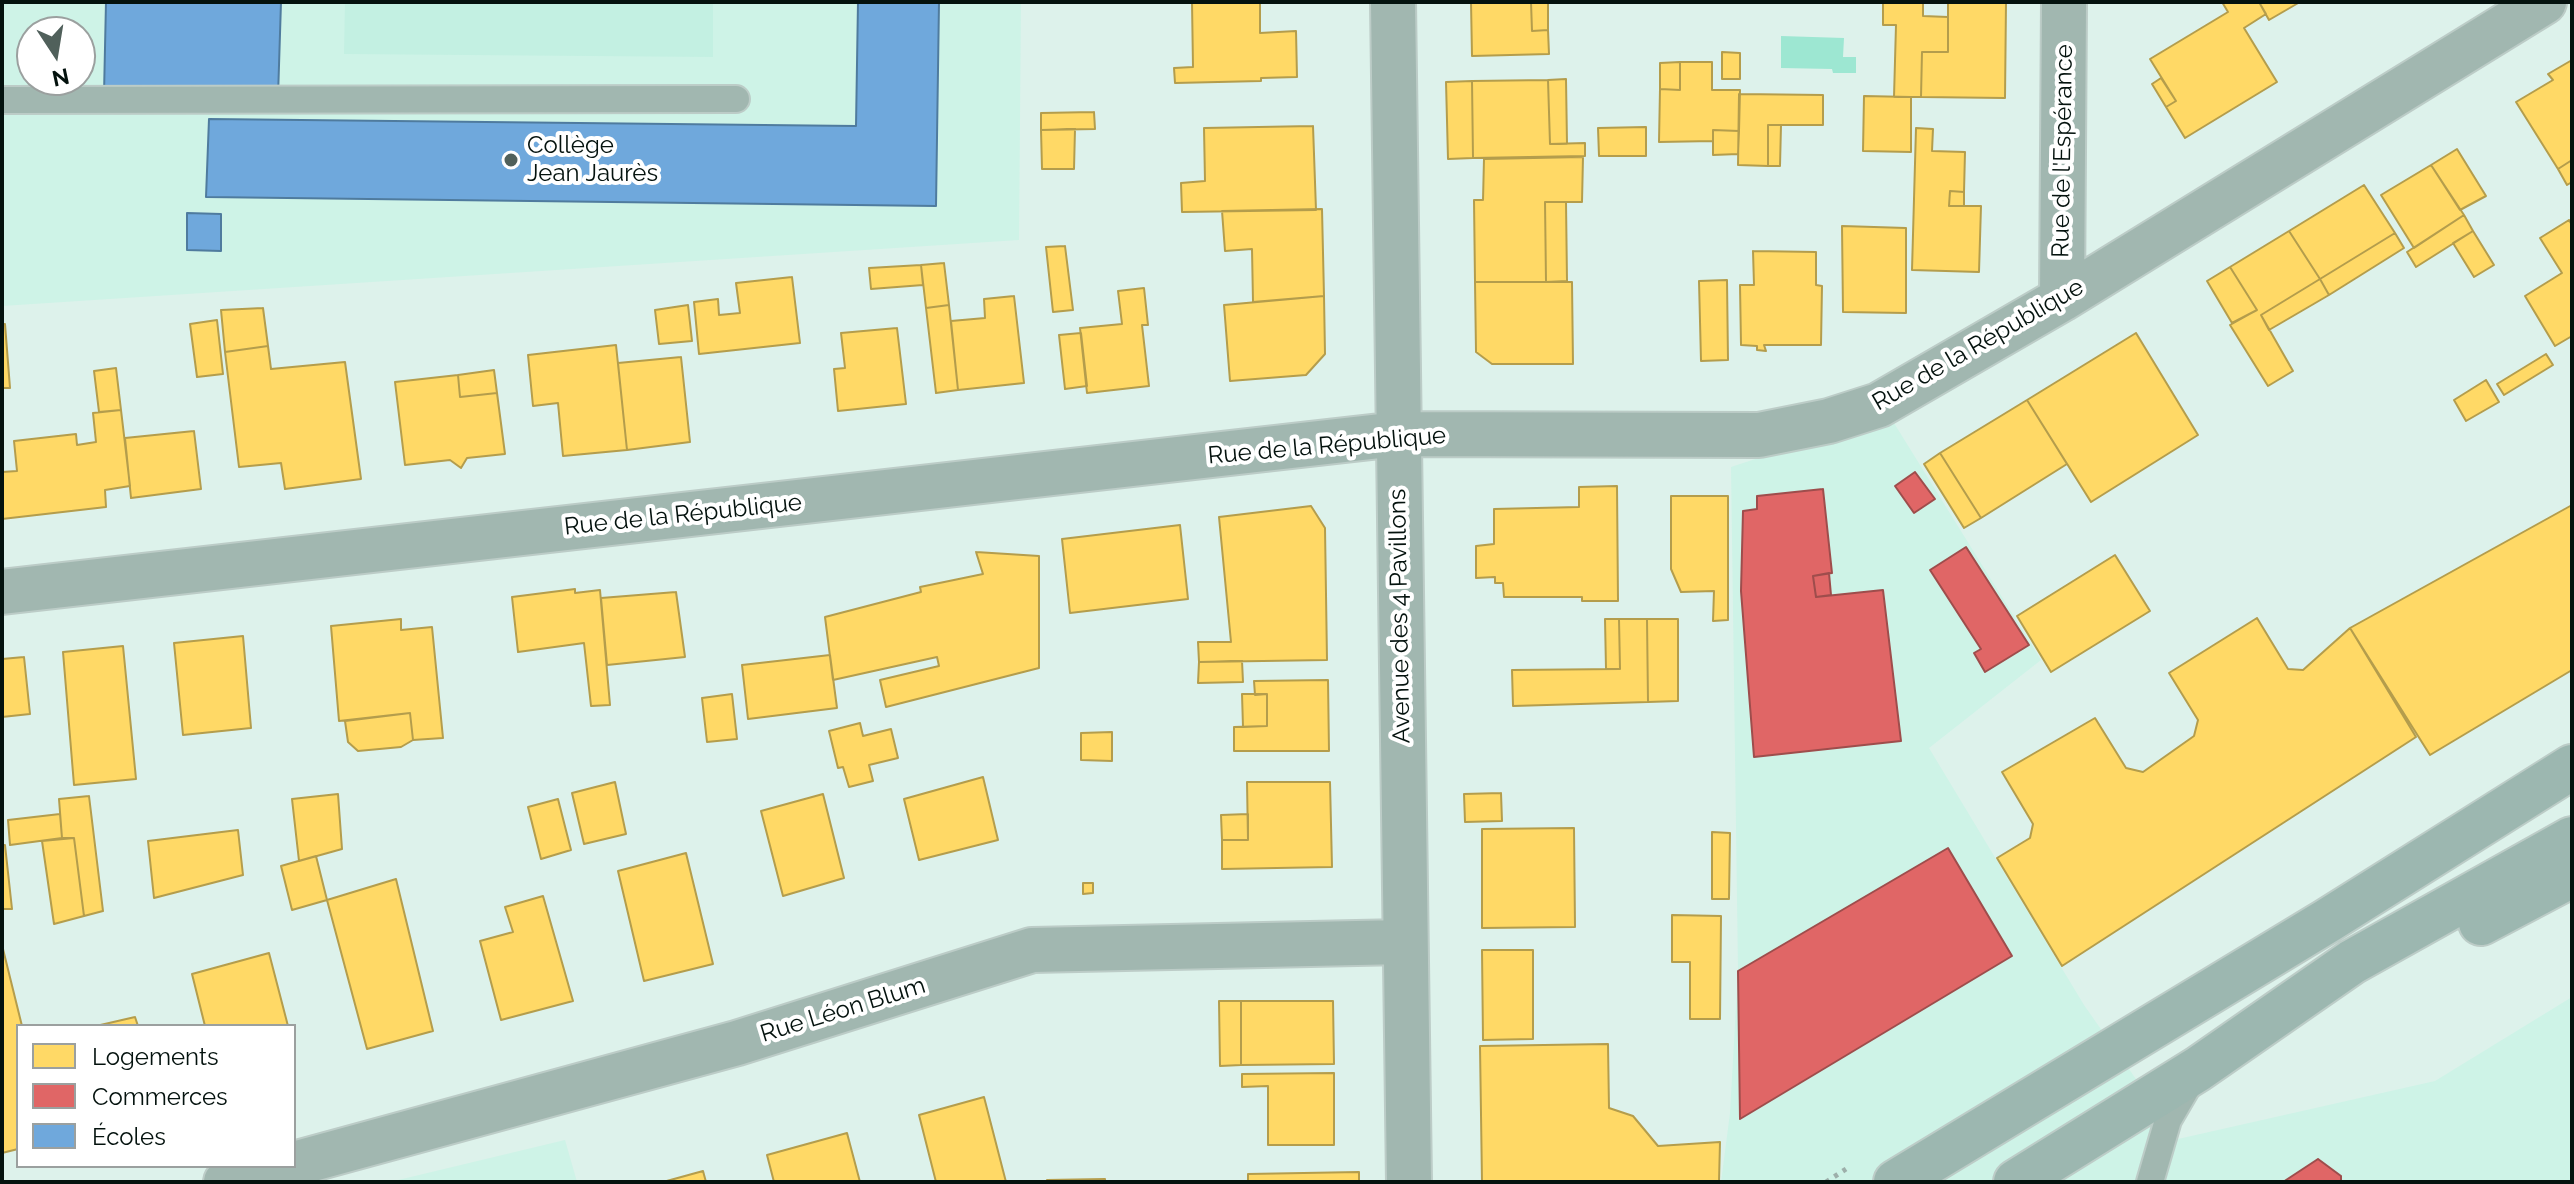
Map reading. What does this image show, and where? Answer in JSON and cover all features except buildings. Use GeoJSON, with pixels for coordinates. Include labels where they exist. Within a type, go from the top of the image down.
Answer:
{"type":"FeatureCollection","features":[{"type":"Feature","properties":{"kind":"main road"},"geometry":{"type":"LineString","coordinates":[[1896,1182],[2327,921],[2572,767]]}},
{"type":"Feature","properties":{"kind":"main road"},"geometry":{"type":"LineString","coordinates":[[2327,921],[2572,792]]}},
{"type":"Feature","properties":{"kind":"main road"},"geometry":{"type":"LineString","coordinates":[[2016,1182],[2198,1069],[2352,962],[2572,839]]}},
{"type":"Feature","properties":{"kind":"main road"},"geometry":{"type":"LineString","coordinates":[[2198,1069],[2572,875]]}},
{"type":"Feature","properties":{"kind":"street","name":"Avenue des 4 Pavillons"},"geometry":{"type":"LineString","coordinates":[[1393,2],[1403,942],[1409,1182]]}},
{"type":"Feature","properties":{"kind":"street","name":"Rue de l'Espérance"},"geometry":{"type":"LineString","coordinates":[[2062,299],[2064,2]]}},
{"type":"Feature","properties":{"kind":"street","name":"Rue de la République"},"geometry":{"type":"LineString","coordinates":[[2,592],[1398,434],[1759,435],[1829,421],[1879,405],[2062,299],[2544,2]]}},
{"type":"Feature","properties":{"kind":"street","name":"Rue Léon Blum"},"geometry":{"type":"LineString","coordinates":[[296,1163],[737,1043],[1032,950],[1403,942]]}},
{"type":"Feature","properties":{"kind":"street"},"geometry":{"type":"LineString","coordinates":[[226,1182],[278,1168]]}},
{"type":"Feature","properties":{"kind":"lane"},"geometry":{"type":"LineString","coordinates":[[2,100],[736,99]]}},
{"type":"Feature","properties":{"kind":"lane"},"geometry":{"type":"LineString","coordinates":[[2150,1182],[2168,1120],[2198,1069]]}},
{"type":"Feature","properties":{"kind":"shaded area","name":"Collège Jean Jaurès"},"geometry":{"type":"Polygon","coordinates":[[[2,2],[1021,2],[1019,240],[2,306],[2,2]]]}},
{"type":"Feature","properties":{"kind":"shaded area"},"geometry":{"type":"Polygon","coordinates":[[[345,2],[713,2],[713,57],[344,54],[345,2]]]}},
{"type":"Feature","properties":{"kind":"shaded area"},"geometry":{"type":"Polygon","coordinates":[[[1781,36],[1844,38],[1843,57],[1856,57],[1856,73],[1781,68],[1781,36]]]}},
{"type":"Feature","properties":{"kind":"shaded area"},"geometry":{"type":"Polygon","coordinates":[[[1889,415],[2041,660],[1929,748],[2084,1005],[2178,1139],[2435,1081],[2572,997],[2572,1182],[1721,1182],[1730,1113],[1738,971],[1731,467],[1889,415]]]}},
{"type":"Feature","properties":{"kind":"shaded area"},"geometry":{"type":"Polygon","coordinates":[[[565,1140],[577,1182],[390,1182],[565,1140]]]}},
{"type":"Feature","properties":{"kind":"place","name":"Collège Jean Jaurès"},"geometry":{"type":"Point","coordinates":[511,160]}}]}
